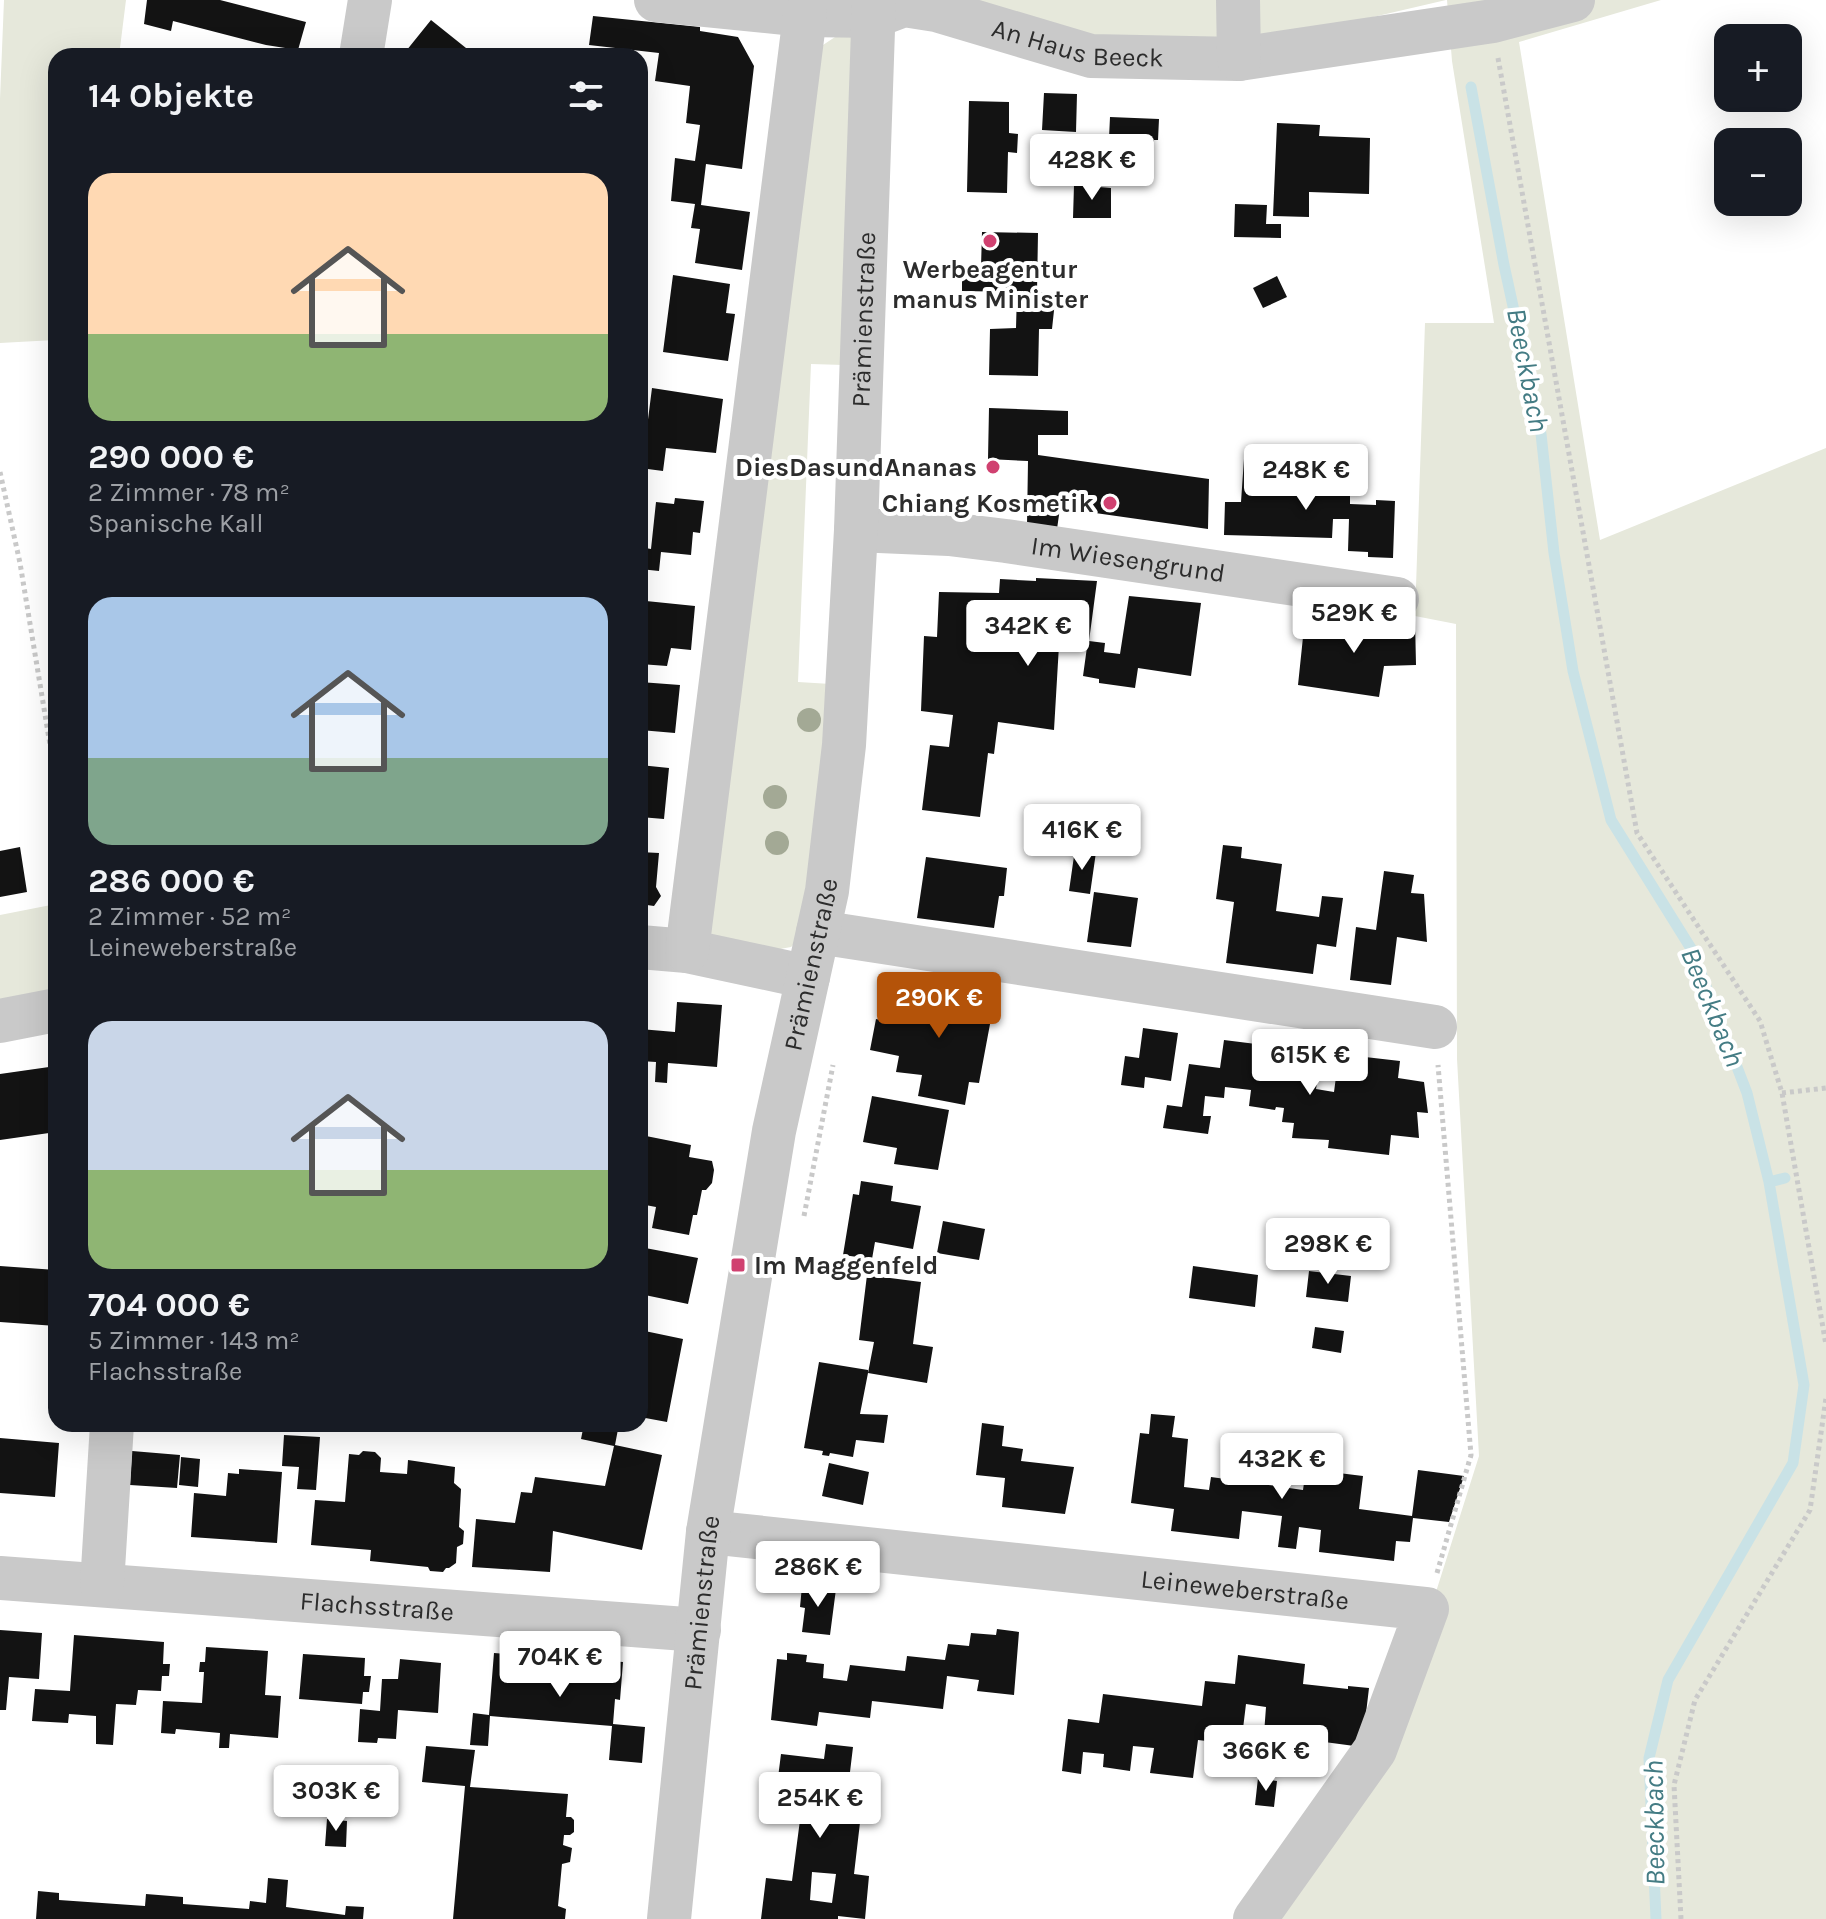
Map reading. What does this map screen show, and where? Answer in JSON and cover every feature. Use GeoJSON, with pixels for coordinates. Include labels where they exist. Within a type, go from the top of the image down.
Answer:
{"type":"FeatureCollection","features":[{"type":"Feature","properties":{"kind":"street"},"geometry":{"type":"LineString","coordinates":[[362,48],[370,0]]}},
{"type":"Feature","properties":{"kind":"street","name":"An Haus Beeck"},"geometry":{"type":"LineString","coordinates":[[656,0],[805,15],[904,5],[936,10],[1091,56],[1239,59],[1493,21],[1573,0]]}},
{"type":"Feature","properties":{"kind":"street"},"geometry":{"type":"LineString","coordinates":[[1238,0],[1239,59]]}},
{"type":"Feature","properties":{"kind":"street","name":"Prämienstraße"},"geometry":{"type":"LineString","coordinates":[[669,1919],[708,1532],[774,1131],[827,891],[844,745],[856,530],[875,8]]}},
{"type":"Feature","properties":{"kind":"street"},"geometry":{"type":"LineString","coordinates":[[687,951],[805,15]]}},
{"type":"Feature","properties":{"kind":"street","name":"Im Wiesengrund"},"geometry":{"type":"LineString","coordinates":[[856,530],[949,534],[1006,541],[1397,599]]}},
{"type":"Feature","properties":{"kind":"street"},"geometry":{"type":"LineString","coordinates":[[818,932],[1435,1027]]}},
{"type":"Feature","properties":{"kind":"street"},"geometry":{"type":"LineString","coordinates":[[648,948],[687,951],[808,977]]}},
{"type":"Feature","properties":{"kind":"street"},"geometry":{"type":"LineString","coordinates":[[0,1021],[48,1012]]}},
{"type":"Feature","properties":{"kind":"street"},"geometry":{"type":"LineString","coordinates":[[102,1585],[112,1432]]}},
{"type":"Feature","properties":{"kind":"street","name":"Leineweberstraße"},"geometry":{"type":"LineString","coordinates":[[708,1532],[1427,1609]]}},
{"type":"Feature","properties":{"kind":"street","name":"Flachsstraße"},"geometry":{"type":"LineString","coordinates":[[0,1578],[699,1630]]}},
{"type":"Feature","properties":{"kind":"street"},"geometry":{"type":"LineString","coordinates":[[1255,1919],[1375,1750],[1427,1609]]}},
{"type":"Feature","properties":{"kind":"path"},"geometry":{"type":"LineString","coordinates":[[1493,21],[1637,833],[1760,1021],[1782,1093],[1826,1345]]}},
{"type":"Feature","properties":{"kind":"path"},"geometry":{"type":"LineString","coordinates":[[0,472],[20,563],[48,733]]}},
{"type":"Feature","properties":{"kind":"path"},"geometry":{"type":"LineString","coordinates":[[1427,1609],[1471,1455],[1435,1027]]}},
{"type":"Feature","properties":{"kind":"path"},"geometry":{"type":"LineString","coordinates":[[1782,1093],[1826,1088]]}},
{"type":"Feature","properties":{"kind":"path"},"geometry":{"type":"LineString","coordinates":[[1681,1919],[1674,1785],[1695,1700],[1810,1510],[1826,1398]]}},
{"type":"Feature","properties":{"kind":"shaded area"},"geometry":{"type":"Polygon","coordinates":[[[4,0],[126,0],[120,48],[48,48],[48,340],[0,343],[0,99],[4,0]]]}},
{"type":"Feature","properties":{"kind":"shaded area"},"geometry":{"type":"Polygon","coordinates":[[[967,0],[1446,0],[1296,35],[1103,45],[967,0]]]}},
{"type":"Feature","properties":{"kind":"shaded area"},"geometry":{"type":"Polygon","coordinates":[[[1447,0],[1661,0],[1519,42],[1600,540],[1826,448],[1826,1919],[1267,1919],[1379,1772],[1479,1456],[1457,1059],[1456,624],[1415,616],[1425,323],[1494,323],[1452,61],[1447,0]]]}},
{"type":"Feature","properties":{"kind":"shaded area"},"geometry":{"type":"Polygon","coordinates":[[[853,36],[844,365],[811,364],[798,682],[831,684],[804,935],[791,947],[780,949],[716,937],[706,930],[820,47],[835,37],[853,36]]]}},
{"type":"Feature","properties":{"kind":"shaded area"},"geometry":{"type":"Polygon","coordinates":[[[48,906],[48,995],[0,1004],[0,915],[48,906]]]}},
{"type":"Feature","properties":{"kind":"building"},"geometry":{"type":"Polygon","coordinates":[[[147,0],[220,0],[306,22],[299,48],[266,45],[173,21],[171,31],[144,24],[147,0]]]}},
{"type":"Feature","properties":{"kind":"building"},"geometry":{"type":"Polygon","coordinates":[[[593,16],[700,27],[700,31],[738,37],[754,66],[742,169],[706,164],[701,205],[750,212],[742,270],[695,263],[700,229],[691,228],[695,204],[671,201],[675,158],[695,161],[700,125],[686,123],[690,86],[655,81],[659,53],[648,52],[648,48],[589,45],[593,16]]]}},
{"type":"Feature","properties":{"kind":"building"},"geometry":{"type":"Polygon","coordinates":[[[431,20],[466,48],[408,48],[431,20]]]}},
{"type":"Feature","properties":{"kind":"building"},"geometry":{"type":"Polygon","coordinates":[[[1044,93],[1077,94],[1076,132],[1042,130],[1044,93]]]}},
{"type":"Feature","properties":{"kind":"building"},"geometry":{"type":"Polygon","coordinates":[[[969,101],[1009,102],[1009,133],[1018,134],[1017,153],[1008,152],[1007,193],[967,192],[969,101]]]}},
{"type":"Feature","properties":{"kind":"building"},"geometry":{"type":"Polygon","coordinates":[[[1110,117],[1159,119],[1158,140],[1154,140],[1152,182],[1107,181],[1110,117]]]}},
{"type":"Feature","properties":{"kind":"building"},"geometry":{"type":"Polygon","coordinates":[[[1277,123],[1320,125],[1319,136],[1370,138],[1369,194],[1309,192],[1309,217],[1273,216],[1277,123]]]}},
{"type":"Feature","properties":{"kind":"building"},"geometry":{"type":"Polygon","coordinates":[[[1074,185],[1111,188],[1111,218],[1073,218],[1074,185]]]}},
{"type":"Feature","properties":{"kind":"building"},"geometry":{"type":"Polygon","coordinates":[[[1235,204],[1267,205],[1266,224],[1281,224],[1281,238],[1234,237],[1235,204]]]}},
{"type":"Feature","properties":{"kind":"building"},"geometry":{"type":"Polygon","coordinates":[[[982,232],[1038,233],[1037,292],[1056,292],[1052,329],[1039,329],[1038,376],[989,375],[990,329],[1016,328],[1017,292],[962,291],[962,266],[981,267],[982,232]]]}},
{"type":"Feature","properties":{"kind":"building"},"geometry":{"type":"Polygon","coordinates":[[[673,275],[730,284],[726,313],[735,314],[728,361],[663,352],[673,275]]]}},
{"type":"Feature","properties":{"kind":"building"},"geometry":{"type":"Polygon","coordinates":[[[1277,276],[1287,297],[1263,308],[1253,288],[1277,276]]]}},
{"type":"Feature","properties":{"kind":"building"},"geometry":{"type":"Polygon","coordinates":[[[652,388],[723,399],[716,453],[666,448],[663,471],[648,469],[648,419],[652,388]]]}},
{"type":"Feature","properties":{"kind":"building"},"geometry":{"type":"Polygon","coordinates":[[[989,408],[1068,411],[1068,435],[1038,435],[1038,455],[1209,479],[1208,529],[1060,508],[1057,529],[1027,525],[1028,461],[988,459],[989,408]]]}},
{"type":"Feature","properties":{"kind":"building"},"geometry":{"type":"Polygon","coordinates":[[[1244,459],[1270,460],[1269,473],[1295,474],[1294,490],[1334,492],[1334,488],[1350,489],[1350,504],[1376,505],[1376,500],[1395,501],[1393,558],[1368,557],[1368,552],[1348,551],[1349,519],[1333,519],[1332,538],[1224,535],[1225,502],[1241,502],[1244,459]]]}},
{"type":"Feature","properties":{"kind":"building"},"geometry":{"type":"Polygon","coordinates":[[[675,498],[704,501],[700,533],[693,532],[691,555],[661,552],[659,571],[648,570],[648,548],[651,549],[656,502],[674,504],[675,498]]]}},
{"type":"Feature","properties":{"kind":"building"},"geometry":{"type":"Polygon","coordinates":[[[1036,578],[1097,581],[1089,641],[1105,643],[1104,652],[1120,654],[1129,596],[1201,603],[1191,676],[1138,668],[1135,688],[1099,683],[1099,679],[1083,676],[1087,647],[1059,645],[1054,730],[998,722],[994,754],[988,753],[980,817],[922,810],[930,745],[949,747],[953,715],[921,711],[924,636],[937,637],[939,592],[999,593],[1000,579],[1036,581],[1036,578]]]}},
{"type":"Feature","properties":{"kind":"building"},"geometry":{"type":"Polygon","coordinates":[[[648,601],[695,606],[691,650],[671,648],[667,666],[648,665],[648,601]]]}},
{"type":"Feature","properties":{"kind":"building"},"geometry":{"type":"Polygon","coordinates":[[[1389,616],[1415,620],[1416,665],[1384,666],[1379,697],[1298,685],[1305,618],[1353,625],[1352,630],[1387,635],[1389,616]]]}},
{"type":"Feature","properties":{"kind":"building"},"geometry":{"type":"Polygon","coordinates":[[[648,683],[680,685],[675,733],[648,731],[648,683]]]}},
{"type":"Feature","properties":{"kind":"building"},"geometry":{"type":"Polygon","coordinates":[[[648,766],[669,768],[664,819],[648,818],[648,766]]]}},
{"type":"Feature","properties":{"kind":"building"},"geometry":{"type":"Polygon","coordinates":[[[1223,845],[1242,847],[1241,858],[1282,864],[1276,911],[1319,917],[1322,896],[1343,898],[1336,947],[1317,944],[1313,974],[1226,963],[1234,902],[1216,899],[1223,845]]]}},
{"type":"Feature","properties":{"kind":"building"},"geometry":{"type":"Polygon","coordinates":[[[20,847],[27,892],[0,897],[0,851],[20,847]]]}},
{"type":"Feature","properties":{"kind":"building"},"geometry":{"type":"Polygon","coordinates":[[[1075,849],[1096,852],[1090,894],[1069,891],[1075,849]]]}},
{"type":"Feature","properties":{"kind":"building"},"geometry":{"type":"Polygon","coordinates":[[[648,852],[659,853],[656,887],[661,896],[654,906],[648,905],[648,852]]]}},
{"type":"Feature","properties":{"kind":"building"},"geometry":{"type":"Polygon","coordinates":[[[926,857],[1007,868],[1004,896],[999,896],[994,928],[917,918],[926,857]]]}},
{"type":"Feature","properties":{"kind":"building"},"geometry":{"type":"Polygon","coordinates":[[[1384,871],[1414,875],[1411,893],[1424,894],[1427,942],[1397,937],[1391,985],[1350,980],[1356,927],[1376,930],[1384,871]]]}},
{"type":"Feature","properties":{"kind":"building"},"geometry":{"type":"Polygon","coordinates":[[[1094,892],[1138,898],[1131,947],[1087,942],[1094,892]]]}},
{"type":"Feature","properties":{"kind":"building"},"geometry":{"type":"Polygon","coordinates":[[[945,983],[996,992],[979,1083],[969,1082],[965,1105],[918,1096],[922,1075],[896,1072],[899,1056],[870,1050],[876,1019],[886,1021],[891,997],[940,1006],[945,983]]]}},
{"type":"Feature","properties":{"kind":"building"},"geometry":{"type":"Polygon","coordinates":[[[677,1002],[722,1005],[717,1067],[668,1063],[667,1083],[655,1082],[656,1062],[648,1062],[648,1030],[675,1032],[677,1002]]]}},
{"type":"Feature","properties":{"kind":"building"},"geometry":{"type":"Polygon","coordinates":[[[1143,1028],[1178,1033],[1171,1081],[1145,1077],[1144,1088],[1121,1085],[1125,1056],[1139,1058],[1143,1028]]]}},
{"type":"Feature","properties":{"kind":"building"},"geometry":{"type":"Polygon","coordinates":[[[1224,1040],[1295,1049],[1293,1064],[1302,1075],[1318,1077],[1316,1089],[1334,1092],[1339,1054],[1400,1061],[1398,1078],[1424,1082],[1428,1113],[1417,1112],[1419,1138],[1391,1135],[1389,1155],[1328,1148],[1329,1140],[1292,1138],[1294,1123],[1282,1122],[1284,1108],[1276,1107],[1275,1110],[1249,1106],[1251,1090],[1225,1087],[1224,1098],[1205,1096],[1203,1116],[1211,1116],[1208,1134],[1163,1128],[1167,1105],[1182,1107],[1189,1064],[1220,1068],[1224,1040]]]}},
{"type":"Feature","properties":{"kind":"building"},"geometry":{"type":"Polygon","coordinates":[[[48,1067],[48,1133],[0,1140],[0,1074],[48,1067]]]}},
{"type":"Feature","properties":{"kind":"building"},"geometry":{"type":"Polygon","coordinates":[[[872,1096],[949,1110],[938,1170],[894,1164],[897,1148],[863,1142],[872,1096]]]}},
{"type":"Feature","properties":{"kind":"building"},"geometry":{"type":"Polygon","coordinates":[[[648,1136],[691,1145],[689,1157],[712,1161],[712,1183],[702,1190],[689,1235],[652,1228],[656,1207],[648,1206],[648,1136]]]}},
{"type":"Feature","properties":{"kind":"building"},"geometry":{"type":"Polygon","coordinates":[[[861,1181],[893,1186],[891,1201],[921,1206],[913,1249],[875,1242],[872,1259],[843,1255],[853,1194],[859,1195],[861,1181]]]}},
{"type":"Feature","properties":{"kind":"building"},"geometry":{"type":"Polygon","coordinates":[[[943,1221],[985,1229],[979,1260],[937,1253],[943,1221]]]}},
{"type":"Feature","properties":{"kind":"building"},"geometry":{"type":"Polygon","coordinates":[[[648,1249],[698,1258],[688,1304],[648,1296],[648,1249]]]}},
{"type":"Feature","properties":{"kind":"building"},"geometry":{"type":"Polygon","coordinates":[[[0,1266],[48,1269],[48,1325],[0,1322],[0,1266]]]}},
{"type":"Feature","properties":{"kind":"building"},"geometry":{"type":"Polygon","coordinates":[[[1193,1266],[1258,1275],[1255,1307],[1189,1298],[1193,1266]]]}},
{"type":"Feature","properties":{"kind":"building"},"geometry":{"type":"Polygon","coordinates":[[[1309,1271],[1351,1276],[1348,1302],[1306,1297],[1309,1271]]]}},
{"type":"Feature","properties":{"kind":"building"},"geometry":{"type":"Polygon","coordinates":[[[867,1275],[921,1282],[913,1344],[933,1347],[927,1383],[868,1373],[874,1342],[859,1340],[867,1275]]]}},
{"type":"Feature","properties":{"kind":"building"},"geometry":{"type":"Polygon","coordinates":[[[1315,1327],[1344,1331],[1341,1353],[1312,1348],[1315,1327]]]}},
{"type":"Feature","properties":{"kind":"building"},"geometry":{"type":"Polygon","coordinates":[[[648,1332],[683,1339],[667,1422],[648,1418],[648,1332]]]}},
{"type":"Feature","properties":{"kind":"building"},"geometry":{"type":"Polygon","coordinates":[[[819,1362],[868,1370],[860,1414],[888,1415],[884,1443],[856,1440],[853,1457],[830,1453],[829,1456],[822,1455],[823,1451],[804,1448],[819,1362]]]}},
{"type":"Feature","properties":{"kind":"building"},"geometry":{"type":"Polygon","coordinates":[[[1151,1414],[1175,1416],[1172,1437],[1188,1439],[1184,1487],[1209,1490],[1211,1477],[1303,1490],[1306,1469],[1363,1476],[1359,1509],[1412,1516],[1418,1470],[1464,1476],[1449,1522],[1413,1518],[1410,1542],[1396,1541],[1394,1561],[1319,1552],[1321,1530],[1299,1527],[1296,1549],[1278,1547],[1282,1516],[1242,1511],[1239,1539],[1171,1531],[1174,1509],[1131,1503],[1140,1433],[1149,1434],[1151,1414]]]}},
{"type":"Feature","properties":{"kind":"building"},"geometry":{"type":"Polygon","coordinates":[[[982,1423],[1004,1426],[1002,1446],[1023,1449],[1021,1461],[1074,1467],[1065,1514],[1002,1507],[1005,1478],[976,1475],[982,1423]]]}},
{"type":"Feature","properties":{"kind":"building"},"geometry":{"type":"Polygon","coordinates":[[[582,1432],[617,1432],[615,1445],[662,1455],[642,1550],[553,1531],[550,1572],[472,1567],[476,1519],[515,1523],[521,1492],[532,1493],[535,1477],[605,1486],[614,1446],[581,1439],[582,1432]]]}},
{"type":"Feature","properties":{"kind":"building"},"geometry":{"type":"Polygon","coordinates":[[[284,1435],[320,1437],[316,1490],[297,1489],[299,1467],[282,1466],[284,1435]]]}},
{"type":"Feature","properties":{"kind":"building"},"geometry":{"type":"Polygon","coordinates":[[[0,1438],[59,1443],[55,1497],[0,1493],[0,1438]]]}},
{"type":"Feature","properties":{"kind":"building"},"geometry":{"type":"Polygon","coordinates":[[[132,1451],[180,1455],[177,1488],[130,1485],[132,1451]]]}},
{"type":"Feature","properties":{"kind":"building"},"geometry":{"type":"Polygon","coordinates":[[[363,1451],[375,1452],[381,1458],[380,1472],[407,1474],[408,1460],[455,1467],[454,1483],[461,1489],[459,1527],[464,1531],[463,1544],[457,1547],[456,1563],[443,1572],[430,1571],[428,1567],[370,1561],[371,1550],[311,1545],[315,1500],[345,1502],[349,1454],[359,1455],[363,1451]]]}},
{"type":"Feature","properties":{"kind":"building"},"geometry":{"type":"Polygon","coordinates":[[[181,1457],[200,1459],[198,1487],[179,1485],[181,1457]]]}},
{"type":"Feature","properties":{"kind":"building"},"geometry":{"type":"Polygon","coordinates":[[[829,1463],[869,1472],[863,1505],[822,1496],[829,1463]]]}},
{"type":"Feature","properties":{"kind":"building"},"geometry":{"type":"Polygon","coordinates":[[[239,1469],[282,1472],[277,1543],[191,1537],[194,1493],[226,1496],[228,1473],[239,1474],[239,1469]]]}},
{"type":"Feature","properties":{"kind":"building"},"geometry":{"type":"Polygon","coordinates":[[[802,1586],[836,1589],[830,1635],[802,1632],[805,1608],[800,1607],[802,1586]]]}},
{"type":"Feature","properties":{"kind":"building"},"geometry":{"type":"Polygon","coordinates":[[[997,1629],[1019,1632],[1014,1695],[977,1691],[979,1680],[947,1676],[943,1709],[872,1701],[870,1718],[819,1712],[817,1726],[771,1720],[777,1659],[787,1660],[787,1653],[807,1655],[806,1662],[824,1664],[823,1678],[847,1681],[850,1665],[905,1671],[907,1656],[945,1660],[948,1644],[969,1646],[971,1633],[996,1635],[997,1629]]]}},
{"type":"Feature","properties":{"kind":"building"},"geometry":{"type":"Polygon","coordinates":[[[0,1630],[42,1633],[39,1679],[9,1677],[6,1710],[0,1710],[0,1630]]]}},
{"type":"Feature","properties":{"kind":"building"},"geometry":{"type":"Polygon","coordinates":[[[74,1635],[164,1642],[163,1664],[170,1664],[169,1676],[162,1676],[161,1691],[138,1690],[136,1705],[116,1704],[113,1745],[96,1744],[96,1716],[69,1714],[68,1723],[32,1721],[35,1689],[70,1691],[74,1635]]]}},
{"type":"Feature","properties":{"kind":"building"},"geometry":{"type":"Polygon","coordinates":[[[206,1647],[268,1651],[265,1695],[281,1696],[278,1738],[230,1734],[229,1748],[219,1748],[220,1733],[176,1729],[175,1734],[161,1733],[163,1701],[202,1703],[204,1672],[199,1672],[200,1662],[205,1662],[206,1647]]]}},
{"type":"Feature","properties":{"kind":"building"},"geometry":{"type":"Polygon","coordinates":[[[494,1653],[536,1656],[535,1661],[575,1664],[575,1658],[623,1662],[620,1700],[615,1699],[613,1724],[645,1727],[642,1763],[609,1760],[612,1726],[490,1716],[488,1746],[470,1745],[473,1713],[489,1715],[494,1653]]]}},
{"type":"Feature","properties":{"kind":"building"},"geometry":{"type":"Polygon","coordinates":[[[303,1654],[365,1658],[364,1676],[371,1676],[369,1692],[363,1692],[362,1704],[299,1699],[303,1654]]]}},
{"type":"Feature","properties":{"kind":"building"},"geometry":{"type":"Polygon","coordinates":[[[1238,1655],[1305,1664],[1303,1684],[1369,1688],[1362,1747],[1264,1734],[1266,1707],[1246,1704],[1241,1745],[1198,1740],[1193,1778],[1150,1773],[1154,1748],[1133,1746],[1130,1771],[1103,1767],[1104,1754],[1083,1752],[1081,1774],[1062,1771],[1068,1719],[1099,1723],[1103,1694],[1202,1706],[1205,1681],[1235,1684],[1238,1655]]]}},
{"type":"Feature","properties":{"kind":"building"},"geometry":{"type":"Polygon","coordinates":[[[400,1659],[441,1663],[438,1713],[398,1710],[396,1739],[378,1738],[377,1743],[358,1742],[360,1709],[380,1711],[382,1679],[398,1679],[400,1659]]]}},
{"type":"Feature","properties":{"kind":"building"},"geometry":{"type":"Polygon","coordinates":[[[826,1744],[853,1747],[850,1772],[877,1776],[874,1797],[822,1791],[820,1809],[861,1814],[854,1874],[869,1876],[865,1919],[838,1916],[838,1919],[761,1919],[766,1878],[792,1881],[800,1820],[773,1817],[781,1754],[824,1759],[826,1744]],[[812,1872],[810,1900],[832,1903],[836,1874],[812,1872]]]}},
{"type":"Feature","properties":{"kind":"building"},"geometry":{"type":"Polygon","coordinates":[[[426,1746],[475,1750],[470,1787],[568,1794],[566,1817],[574,1820],[574,1832],[564,1835],[563,1845],[572,1848],[570,1862],[562,1864],[558,1906],[566,1909],[565,1919],[453,1919],[465,1786],[422,1782],[426,1746]]]}},
{"type":"Feature","properties":{"kind":"building"},"geometry":{"type":"Polygon","coordinates":[[[1258,1778],[1277,1781],[1274,1807],[1255,1805],[1258,1778]]]}},
{"type":"Feature","properties":{"kind":"building"},"geometry":{"type":"Polygon","coordinates":[[[327,1819],[347,1821],[346,1847],[325,1846],[327,1819]]]}},
{"type":"Feature","properties":{"kind":"building"},"geometry":{"type":"Polygon","coordinates":[[[268,1878],[288,1880],[286,1907],[345,1915],[346,1906],[364,1907],[363,1919],[36,1919],[38,1891],[59,1893],[59,1900],[145,1906],[146,1894],[183,1897],[183,1904],[249,1909],[250,1901],[266,1903],[268,1878]]]}},
{"type":"Feature","properties":{"kind":"waterway","name":"Beeckbach"},"geometry":{"type":"LineString","coordinates":[[1471,87],[1504,265],[1541,434],[1554,553],[1573,671],[1611,820],[1692,950],[1747,1093],[1769,1182],[1804,1385],[1793,1463],[1668,1680],[1649,1758],[1656,1919]]}},
{"type":"Feature","properties":{"kind":"waterway"},"geometry":{"type":"LineString","coordinates":[[1769,1182],[1785,1178]]}},
{"type":"Feature","properties":{"kind":"place","name":"Werbeagentur manus Minister"},"geometry":{"type":"Point","coordinates":[990,241]}},
{"type":"Feature","properties":{"kind":"place","name":"DiesDasundAnanas"},"geometry":{"type":"Point","coordinates":[993,467]}},
{"type":"Feature","properties":{"kind":"place","name":"Chiang Kosmetik"},"geometry":{"type":"Point","coordinates":[1110,503]}},
{"type":"Feature","properties":{"kind":"place","name":"Im Maggenfeld"},"geometry":{"type":"Point","coordinates":[738,1265]}}]}
